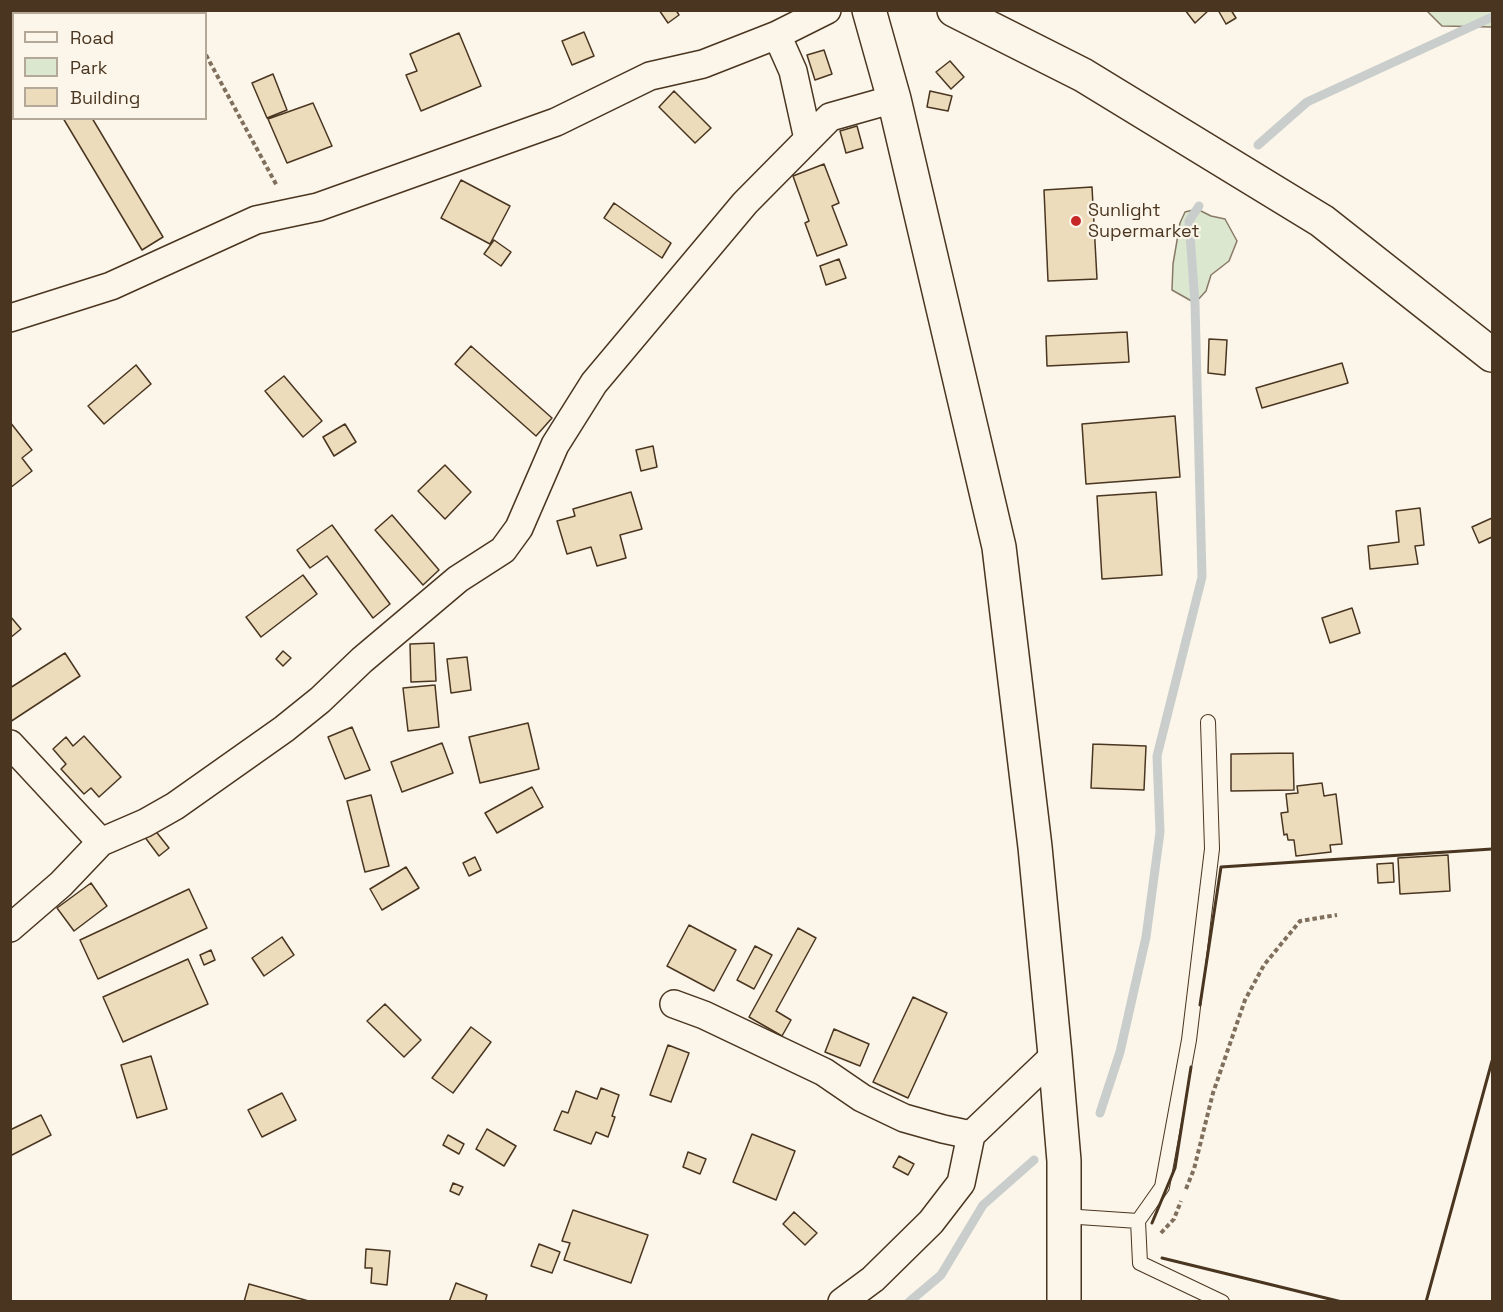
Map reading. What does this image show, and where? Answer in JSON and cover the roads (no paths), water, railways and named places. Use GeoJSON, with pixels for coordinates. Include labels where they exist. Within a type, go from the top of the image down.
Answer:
{"type":"FeatureCollection","features":[{"type":"Feature","properties":{"kind":"main road"},"geometry":{"type":"LineString","coordinates":[[869,10],[894,99],[999,547],[1035,847],[1055,1055],[1064,1161],[1064,1302]]}},
{"type":"Feature","properties":{"kind":"main road"},"geometry":{"type":"LineString","coordinates":[[954,10],[1083,75],[1322,221],[1492,354]]}},
{"type":"Feature","properties":{"kind":"street"},"geometry":{"type":"LineString","coordinates":[[10,318],[111,286],[256,220],[318,207],[556,122],[650,76],[703,64],[777,35],[821,12]]}},
{"type":"Feature","properties":{"kind":"street"},"geometry":{"type":"LineString","coordinates":[[777,35],[794,71],[807,139]]}},
{"type":"Feature","properties":{"kind":"street"},"geometry":{"type":"LineString","coordinates":[[10,928],[62,884],[101,842],[145,823],[175,806],[285,729],[362,660],[459,579],[503,550],[519,528],[555,445],[594,383],[745,203],[830,117],[894,99]]}},
{"type":"Feature","properties":{"kind":"street"},"geometry":{"type":"LineString","coordinates":[[10,744],[101,842]]}},
{"type":"Feature","properties":{"kind":"street"},"geometry":{"type":"LineString","coordinates":[[674,1004],[704,1015],[824,1072],[862,1098],[904,1118],[943,1130],[971,1135]]}},
{"type":"Feature","properties":{"kind":"street"},"geometry":{"type":"LineString","coordinates":[[842,1302],[873,1279],[931,1222],[961,1183],[971,1135],[1055,1055]]}},
{"type":"Feature","properties":{"kind":"lane"},"geometry":{"type":"LineString","coordinates":[[1208,722],[1212,849],[1189,1040],[1162,1187],[1138,1221],[1140,1263],[1222,1302]]}},
{"type":"Feature","properties":{"kind":"lane"},"geometry":{"type":"LineString","coordinates":[[1064,1216],[1138,1221]]}},
{"type":"Feature","properties":{"kind":"waterway"},"geometry":{"type":"LineString","coordinates":[[1258,145],[1307,102],[1492,17]]}},
{"type":"Feature","properties":{"kind":"waterway"},"geometry":{"type":"LineString","coordinates":[[1100,1113],[1120,1052],[1146,937],[1160,832],[1157,756],[1202,577],[1195,303],[1189,221],[1199,206]]}},
{"type":"Feature","properties":{"kind":"waterway"},"geometry":{"type":"LineString","coordinates":[[909,1302],[941,1275],[983,1205],[1034,1160]]}},
{"type":"Feature","properties":{"kind":"place","name":"Sunlight Supermarket"},"geometry":{"type":"Point","coordinates":[1076,221]}}]}
